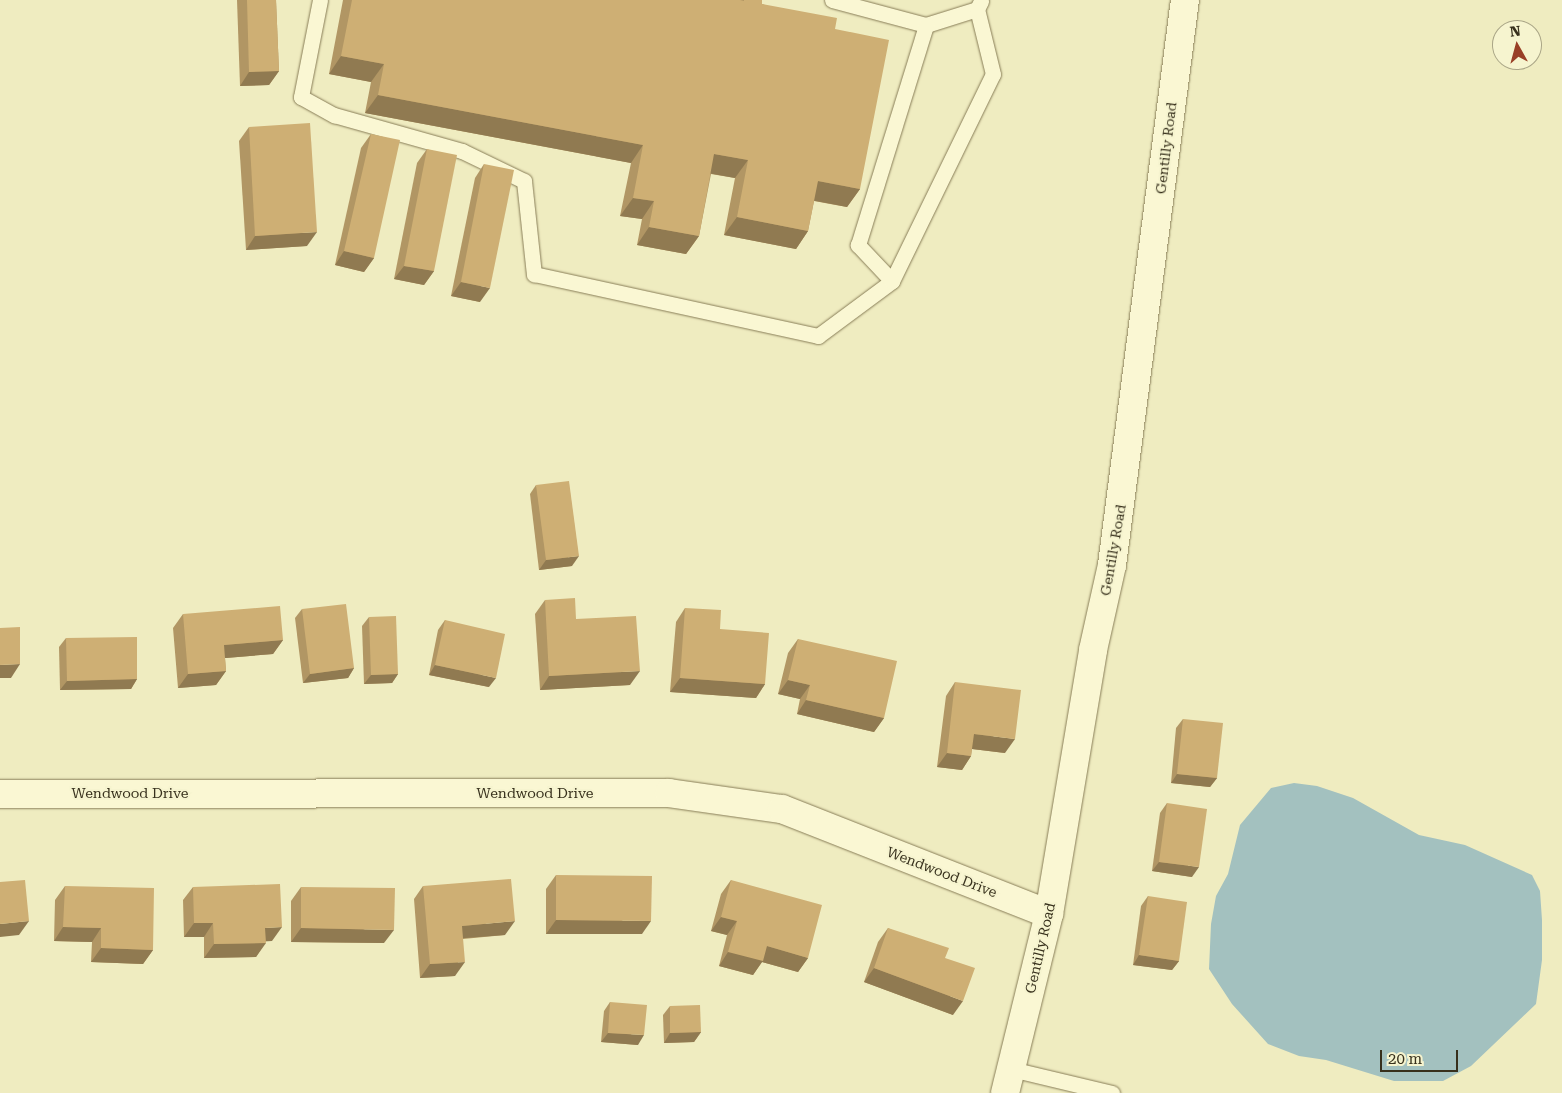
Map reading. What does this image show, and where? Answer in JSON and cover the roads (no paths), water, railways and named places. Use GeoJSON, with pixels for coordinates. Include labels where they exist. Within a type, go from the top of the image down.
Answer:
{"type":"FeatureCollection","features":[{"type":"Feature","properties":{"kind":"street","name":"Gentilly Road"},"geometry":{"type":"LineString","coordinates":[[1008,1081],[1049,914],[1093,650],[1112,565],[1185,0]]}},
{"type":"Feature","properties":{"kind":"street","name":"Wendwood Drive"},"geometry":{"type":"LineString","coordinates":[[0,794],[669,793],[782,809],[1049,914]]}},
{"type":"Feature","properties":{"kind":"lane"},"geometry":{"type":"LineString","coordinates":[[320,0],[301,97],[334,115],[462,152],[524,181],[534,274],[818,336],[892,281],[993,74],[980,4],[926,24],[832,0]]}},
{"type":"Feature","properties":{"kind":"lane"},"geometry":{"type":"LineString","coordinates":[[892,281],[858,245],[926,24]]}},
{"type":"Feature","properties":{"kind":"lane"},"geometry":{"type":"LineString","coordinates":[[1008,1081],[1112,1093]]}},
{"type":"Feature","properties":{"kind":"water"},"geometry":{"type":"Polygon","coordinates":[[[1294,783],[1317,786],[1353,798],[1419,835],[1465,845],[1532,875],[1540,891],[1542,920],[1542,960],[1536,1004],[1471,1066],[1443,1081],[1394,1081],[1326,1060],[1299,1056],[1268,1044],[1232,1004],[1209,969],[1211,924],[1216,896],[1228,874],[1240,825],[1271,788],[1294,783]]]}}]}
